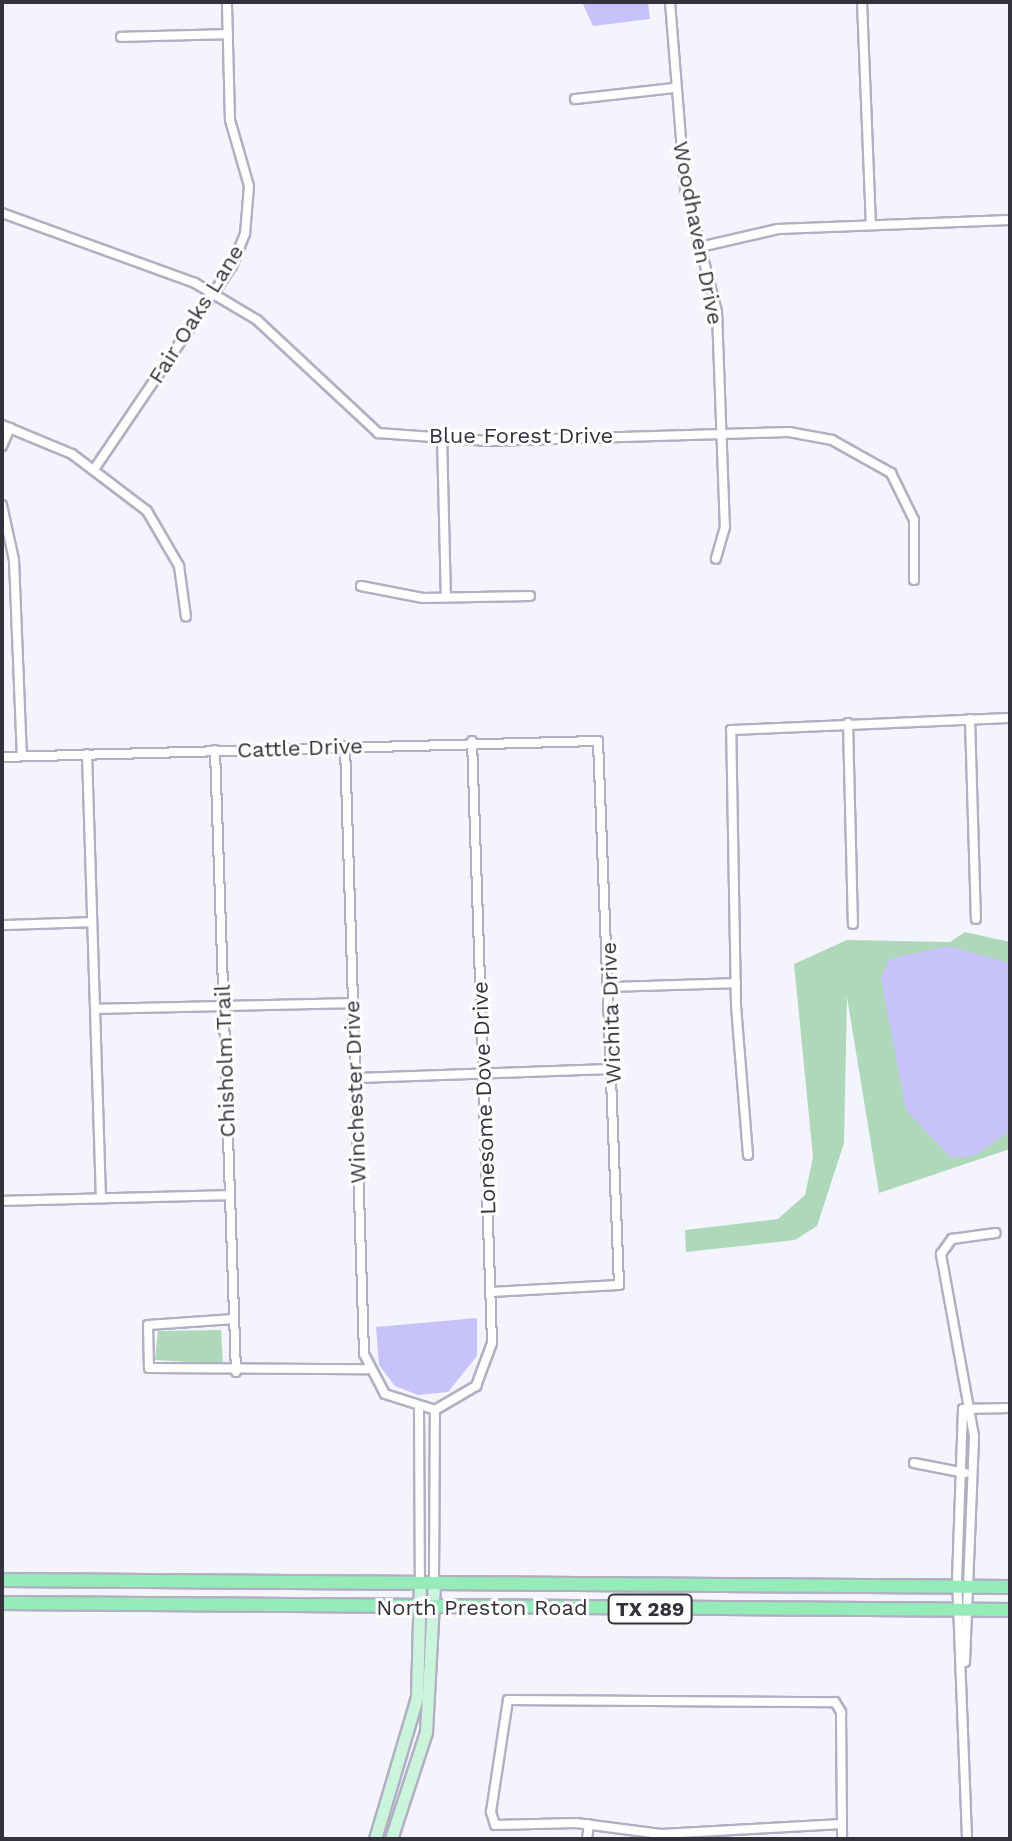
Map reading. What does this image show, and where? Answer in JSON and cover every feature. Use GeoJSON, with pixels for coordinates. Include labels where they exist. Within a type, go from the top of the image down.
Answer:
{"type":"FeatureCollection","features":[{"type":"Feature","properties":{"kind":"main road","name":"North Preston Road"},"geometry":{"type":"LineString","coordinates":[[2,1580],[1010,1587]]}},
{"type":"Feature","properties":{"kind":"main road"},"geometry":{"type":"LineString","coordinates":[[68,1580],[68,1603]]}},
{"type":"Feature","properties":{"kind":"main road","name":"North Preston Road"},"geometry":{"type":"LineString","coordinates":[[2,1603],[1010,1610]]}},
{"type":"Feature","properties":{"kind":"street","name":"Fair Oaks Lane"},"geometry":{"type":"LineString","coordinates":[[95,468],[214,294],[241,248],[249,205],[230,120],[227,2]]}},
{"type":"Feature","properties":{"kind":"street","name":"Woodhaven Drive"},"geometry":{"type":"LineString","coordinates":[[670,2],[674,88],[700,247],[717,312],[725,527],[716,559]]}},
{"type":"Feature","properties":{"kind":"street"},"geometry":{"type":"LineString","coordinates":[[862,2],[871,224]]}},
{"type":"Feature","properties":{"kind":"street"},"geometry":{"type":"LineString","coordinates":[[121,37],[228,34]]}},
{"type":"Feature","properties":{"kind":"street"},"geometry":{"type":"LineString","coordinates":[[575,99],[674,88]]}},
{"type":"Feature","properties":{"kind":"street","name":"Blue Forest Drive"},"geometry":{"type":"LineString","coordinates":[[2,213],[165,268],[214,294],[257,320],[378,433],[442,437],[721,433],[832,440],[891,473],[914,520],[914,580]]}},
{"type":"Feature","properties":{"kind":"street"},"geometry":{"type":"LineString","coordinates":[[700,247],[778,229],[1010,220]]}},
{"type":"Feature","properties":{"kind":"street"},"geometry":{"type":"LineString","coordinates":[[2,446],[6,427],[95,468],[147,511],[165,536],[179,566],[186,617]]}},
{"type":"Feature","properties":{"kind":"street"},"geometry":{"type":"LineString","coordinates":[[442,437],[446,597]]}},
{"type":"Feature","properties":{"kind":"street"},"geometry":{"type":"LineString","coordinates":[[2,505],[14,560],[22,756]]}},
{"type":"Feature","properties":{"kind":"street"},"geometry":{"type":"LineString","coordinates":[[361,586],[446,597],[530,596]]}},
{"type":"Feature","properties":{"kind":"street"},"geometry":{"type":"LineString","coordinates":[[748,1155],[736,983],[731,730],[1010,718]]}},
{"type":"Feature","properties":{"kind":"street"},"geometry":{"type":"LineString","coordinates":[[970,719],[976,919]]}},
{"type":"Feature","properties":{"kind":"street"},"geometry":{"type":"LineString","coordinates":[[848,723],[853,924]]}},
{"type":"Feature","properties":{"kind":"street","name":"Cattle Drive"},"geometry":{"type":"LineString","coordinates":[[2,757],[472,741],[598,741]]}},
{"type":"Feature","properties":{"kind":"street","name":"Lonesome Dove Drive"},"geometry":{"type":"LineString","coordinates":[[419,1410],[435,1410],[468,1395],[485,1376],[490,1292],[472,741]]}},
{"type":"Feature","properties":{"kind":"street","name":"Wichita Drive"},"geometry":{"type":"LineString","coordinates":[[490,1292],[619,1285],[610,987],[598,741]]}},
{"type":"Feature","properties":{"kind":"street","name":"Winchester Drive"},"geometry":{"type":"LineString","coordinates":[[345,746],[367,1369]]}},
{"type":"Feature","properties":{"kind":"street","name":"Chisholm Trail"},"geometry":{"type":"LineString","coordinates":[[215,750],[236,1372]]}},
{"type":"Feature","properties":{"kind":"street"},"geometry":{"type":"LineString","coordinates":[[87,754],[101,1198]]}},
{"type":"Feature","properties":{"kind":"street"},"geometry":{"type":"LineString","coordinates":[[2,925],[92,922]]}},
{"type":"Feature","properties":{"kind":"street"},"geometry":{"type":"LineString","coordinates":[[610,987],[736,983]]}},
{"type":"Feature","properties":{"kind":"street"},"geometry":{"type":"LineString","coordinates":[[95,1009],[353,1003]]}},
{"type":"Feature","properties":{"kind":"street"},"geometry":{"type":"LineString","coordinates":[[355,1078],[613,1069]]}},
{"type":"Feature","properties":{"kind":"street"},"geometry":{"type":"LineString","coordinates":[[2,1201],[229,1195]]}},
{"type":"Feature","properties":{"kind":"street"},"geometry":{"type":"LineString","coordinates":[[967,1839],[961,1473],[963,1409],[943,1242],[996,1233]]}},
{"type":"Feature","properties":{"kind":"street"},"geometry":{"type":"LineString","coordinates":[[234,1319],[148,1325],[146,1358],[160,1372],[367,1369],[385,1394],[419,1410],[420,1584],[426,1608],[426,1732],[391,1839]]}},
{"type":"Feature","properties":{"kind":"street"},"geometry":{"type":"LineString","coordinates":[[963,1409],[1010,1408]]}},
{"type":"Feature","properties":{"kind":"street"},"geometry":{"type":"LineString","coordinates":[[963,1409],[972,1420],[974,1474],[963,1587]]}},
{"type":"Feature","properties":{"kind":"street"},"geometry":{"type":"LineString","coordinates":[[375,1839],[417,1697],[426,1608],[434,1584],[435,1410]]}},
{"type":"Feature","properties":{"kind":"street"},"geometry":{"type":"LineString","coordinates":[[419,1446],[435,1446]]}},
{"type":"Feature","properties":{"kind":"street"},"geometry":{"type":"LineString","coordinates":[[914,1463],[974,1474]]}},
{"type":"Feature","properties":{"kind":"street"},"geometry":{"type":"LineString","coordinates":[[842,1824],[715,1836],[589,1824],[492,1822],[508,1700],[838,1705],[842,1824],[842,1839]]}},
{"type":"Feature","properties":{"kind":"street"},"geometry":{"type":"LineString","coordinates":[[587,1839],[589,1824]]}},
{"type":"Feature","properties":{"kind":"green space"},"geometry":{"type":"Polygon","coordinates":[[[965,932],[1010,942],[1010,1149],[879,1193],[847,997],[844,1143],[817,1226],[795,1240],[686,1252],[685,1230],[778,1219],[805,1195],[813,1157],[794,964],[847,940],[950,942],[965,932]]]}},
{"type":"Feature","properties":{"kind":"green space"},"geometry":{"type":"Polygon","coordinates":[[[221,1330],[223,1364],[155,1360],[158,1331],[221,1330]]]}},
{"type":"Feature","properties":{"kind":"shaded area"},"geometry":{"type":"Polygon","coordinates":[[[582,2],[648,2],[650,19],[593,26],[582,2]]]}},
{"type":"Feature","properties":{"kind":"shaded area"},"geometry":{"type":"Polygon","coordinates":[[[948,946],[1010,963],[1010,1131],[974,1156],[951,1158],[906,1110],[881,978],[889,959],[948,946]]]}},
{"type":"Feature","properties":{"kind":"shaded area"},"geometry":{"type":"Polygon","coordinates":[[[477,1318],[477,1356],[448,1392],[418,1395],[395,1386],[379,1365],[376,1327],[477,1318]]]}}]}
